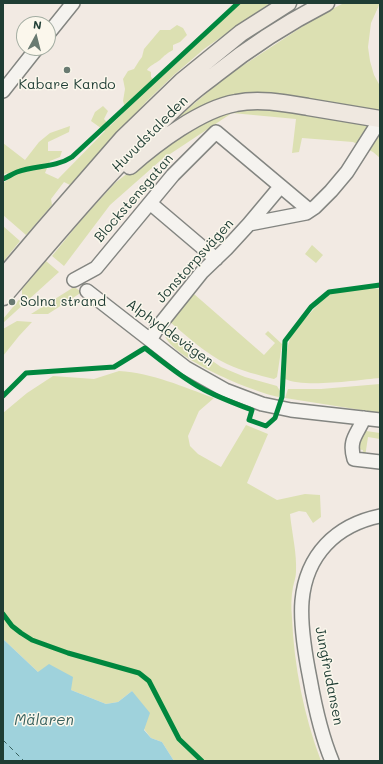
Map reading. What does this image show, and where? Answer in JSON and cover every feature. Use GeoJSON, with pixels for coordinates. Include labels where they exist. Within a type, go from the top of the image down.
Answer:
{"type":"FeatureCollection","features":[{"type":"Feature","properties":{"kind":"main road","name":"Huvudstaleden"},"geometry":{"type":"LineString","coordinates":[[3,277],[123,138],[182,81],[242,33],[288,3]]}},
{"type":"Feature","properties":{"kind":"main road","name":"Huvudstaleden"},"geometry":{"type":"LineString","coordinates":[[3,297],[75,213],[133,149],[189,95],[238,57],[326,3]]}},
{"type":"Feature","properties":{"kind":"main road"},"geometry":{"type":"LineString","coordinates":[[75,213],[150,148],[206,114],[235,103],[257,101],[280,103],[380,119]]}},
{"type":"Feature","properties":{"kind":"street"},"geometry":{"type":"LineString","coordinates":[[56,24],[72,3]]}},
{"type":"Feature","properties":{"kind":"street"},"geometry":{"type":"LineString","coordinates":[[3,91],[31,56]]}},
{"type":"Feature","properties":{"kind":"street","name":"Jonstorpsvägen"},"geometry":{"type":"LineString","coordinates":[[250,224],[306,213],[331,191],[347,172],[380,119]]}},
{"type":"Feature","properties":{"kind":"street","name":"Blockstensgatan"},"geometry":{"type":"LineString","coordinates":[[74,280],[96,268],[173,175],[216,132],[280,187]]}},
{"type":"Feature","properties":{"kind":"street"},"geometry":{"type":"LineString","coordinates":[[280,187],[309,210]]}},
{"type":"Feature","properties":{"kind":"street","name":"Jonstorpsvägen"},"geometry":{"type":"LineString","coordinates":[[150,340],[158,327],[198,278],[250,224],[280,187]]}},
{"type":"Feature","properties":{"kind":"street"},"geometry":{"type":"LineString","coordinates":[[150,203],[216,259]]}},
{"type":"Feature","properties":{"kind":"street","name":"Alphyddevägen"},"geometry":{"type":"LineString","coordinates":[[87,291],[186,368],[218,386],[262,404],[290,410],[380,420]]}},
{"type":"Feature","properties":{"kind":"street"},"geometry":{"type":"LineString","coordinates":[[364,418],[354,436],[351,450],[354,459],[380,462]]}},
{"type":"Feature","properties":{"kind":"street","name":"Jungfrudansen"},"geometry":{"type":"LineString","coordinates":[[332,761],[315,703],[308,667],[303,627],[302,602],[305,583],[309,570],[316,557],[333,538],[343,531],[366,520],[380,516]]}},
{"type":"Feature","properties":{"kind":"green space"},"geometry":{"type":"Polygon","coordinates":[[[241,3],[270,3],[204,49],[175,74],[147,101],[70,185],[64,182],[51,199],[52,205],[26,235],[3,215],[3,183],[9,179],[7,173],[3,175],[3,143],[25,160],[39,142],[50,133],[70,126],[69,132],[48,142],[48,151],[62,151],[60,157],[50,161],[45,173],[58,179],[105,131],[91,121],[95,112],[103,106],[108,111],[104,119],[110,126],[126,110],[123,101],[125,89],[123,79],[128,71],[134,69],[142,57],[144,49],[160,30],[170,30],[177,25],[183,28],[187,35],[180,42],[173,45],[173,50],[167,53],[147,70],[151,72],[151,77],[156,82],[241,3]]]}},
{"type":"Feature","properties":{"kind":"green space"},"geometry":{"type":"Polygon","coordinates":[[[344,3],[380,3],[371,23],[368,47],[374,75],[380,86],[380,114],[203,106],[177,118],[227,76],[320,15],[344,3]]]}},
{"type":"Feature","properties":{"kind":"green space"},"geometry":{"type":"Polygon","coordinates":[[[244,107],[359,120],[380,124],[380,158],[373,152],[353,142],[302,138],[299,152],[292,153],[296,119],[232,113],[161,160],[110,205],[64,266],[52,256],[82,219],[115,183],[170,140],[217,113],[244,107]]]}},
{"type":"Feature","properties":{"kind":"green space"},"geometry":{"type":"Polygon","coordinates":[[[3,226],[20,241],[3,262],[3,226]]]}},
{"type":"Feature","properties":{"kind":"green space"},"geometry":{"type":"Polygon","coordinates":[[[312,245],[323,255],[316,263],[305,254],[312,245]]]}},
{"type":"Feature","properties":{"kind":"green space"},"geometry":{"type":"Polygon","coordinates":[[[46,261],[59,272],[3,323],[3,319],[22,296],[22,289],[46,261]]]}},
{"type":"Feature","properties":{"kind":"green space"},"geometry":{"type":"Polygon","coordinates":[[[74,287],[82,292],[48,314],[31,314],[74,287]]]}},
{"type":"Feature","properties":{"kind":"green space"},"geometry":{"type":"Polygon","coordinates":[[[368,287],[380,289],[380,378],[318,383],[294,382],[285,379],[286,357],[291,336],[310,313],[322,300],[335,291],[368,287]]]}},
{"type":"Feature","properties":{"kind":"green space"},"geometry":{"type":"Polygon","coordinates":[[[194,294],[264,355],[275,343],[265,334],[268,331],[282,344],[277,377],[274,379],[244,371],[219,360],[204,350],[170,322],[194,294]]]}},
{"type":"Feature","properties":{"kind":"green space"},"geometry":{"type":"Polygon","coordinates":[[[17,321],[32,322],[3,356],[3,329],[17,321]]]}},
{"type":"Feature","properties":{"kind":"green space"},"geometry":{"type":"Polygon","coordinates":[[[166,328],[221,367],[245,377],[277,386],[280,391],[279,397],[251,389],[197,364],[170,344],[164,334],[166,328]]]}},
{"type":"Feature","properties":{"kind":"green space"},"geometry":{"type":"Polygon","coordinates":[[[119,371],[132,372],[156,378],[214,398],[199,411],[188,436],[190,446],[198,454],[221,467],[246,425],[268,434],[247,483],[277,500],[305,494],[320,495],[321,517],[313,523],[306,512],[299,511],[290,514],[296,565],[296,574],[291,602],[295,654],[305,709],[321,761],[174,761],[162,742],[151,738],[144,729],[132,691],[118,702],[106,704],[71,690],[38,672],[3,639],[3,413],[27,393],[53,376],[94,379],[119,371]]]}},
{"type":"Feature","properties":{"kind":"green space"},"geometry":{"type":"Polygon","coordinates":[[[380,384],[380,413],[285,398],[288,389],[321,389],[380,384]]]}},
{"type":"Feature","properties":{"kind":"green space"},"geometry":{"type":"Polygon","coordinates":[[[366,431],[380,433],[380,439],[368,437],[365,457],[362,457],[363,450],[357,449],[366,431]]]}},
{"type":"Feature","properties":{"kind":"water","name":"Mälaren"},"geometry":{"type":"Polygon","coordinates":[[[3,639],[38,672],[49,664],[73,677],[71,690],[106,704],[118,702],[132,691],[150,713],[144,730],[151,738],[162,742],[174,761],[3,761],[3,639]]]}},
{"type":"Feature","properties":{"kind":"ferry route"},"geometry":{"type":"LineString","coordinates":[[3,740],[24,761]]}},
{"type":"Feature","properties":{"kind":"cycle path"},"geometry":{"type":"LineString","coordinates":[[3,179],[24,170],[52,165],[72,157],[238,3]]}},
{"type":"Feature","properties":{"kind":"cycle path"},"geometry":{"type":"LineString","coordinates":[[3,396],[26,373],[114,367],[145,348],[194,384],[219,397],[252,410],[249,420],[266,426],[275,418],[282,397],[285,341],[311,307],[329,292],[380,285]]}},
{"type":"Feature","properties":{"kind":"cycle path"},"geometry":{"type":"LineString","coordinates":[[3,614],[12,626],[32,640],[68,653],[139,673],[149,681],[179,739],[202,761]]}},
{"type":"Feature","properties":{"kind":"place","name":"Kabare Kando"},"geometry":{"type":"Point","coordinates":[67,70]}},
{"type":"Feature","properties":{"kind":"place","name":"Solna strand"},"geometry":{"type":"Point","coordinates":[12,302]}}]}
